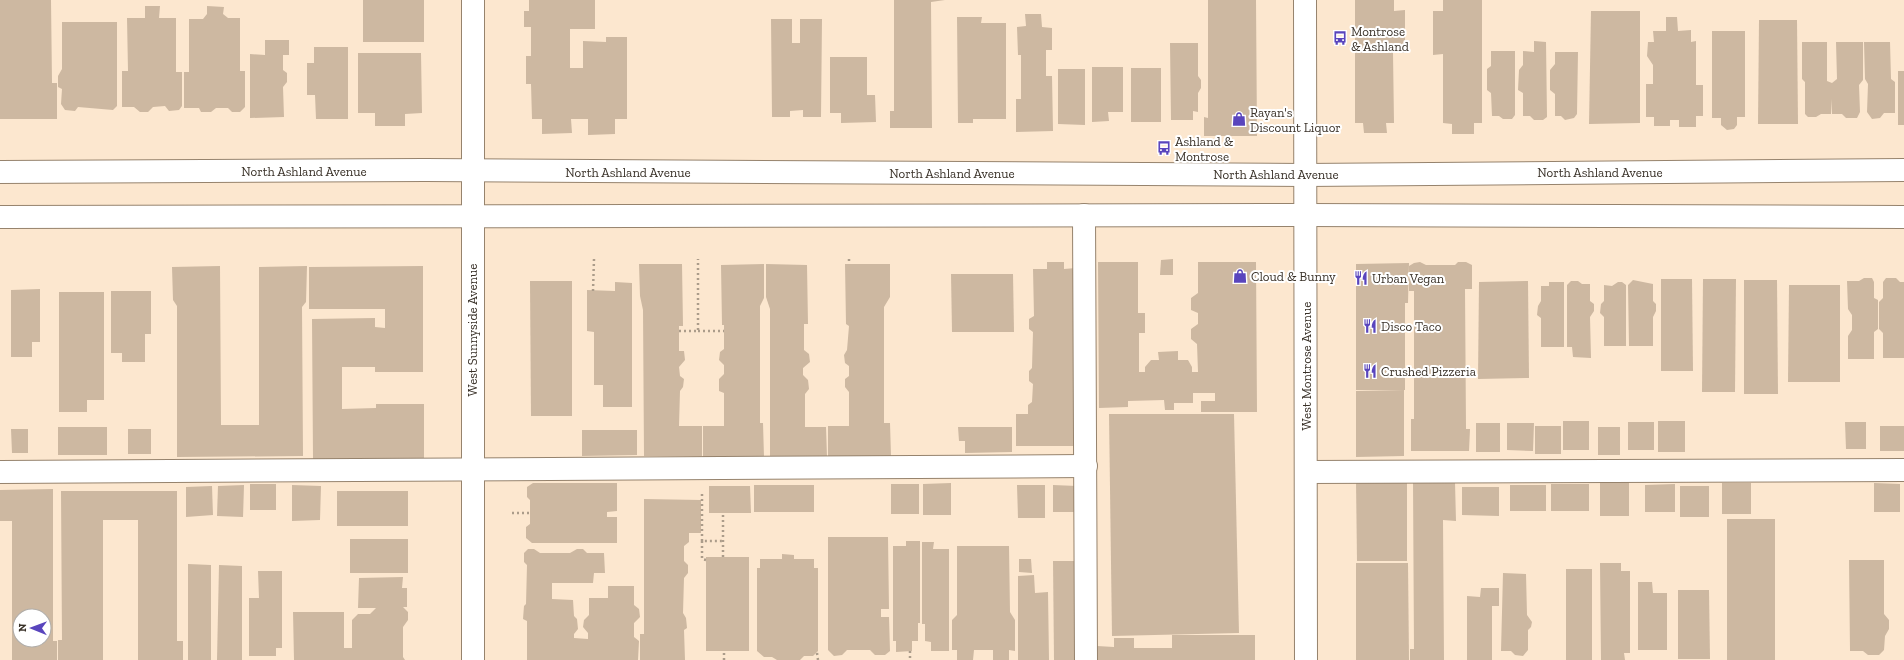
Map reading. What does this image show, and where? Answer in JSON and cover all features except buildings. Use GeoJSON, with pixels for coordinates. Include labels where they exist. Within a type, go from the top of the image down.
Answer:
{"type":"FeatureCollection","features":[{"type":"Feature","properties":{"kind":"main road","name":"West Sunnyside Avenue"},"geometry":{"type":"LineString","coordinates":[[473,0],[473,660]]}},
{"type":"Feature","properties":{"kind":"main road","name":"West Montrose Avenue"},"geometry":{"type":"LineString","coordinates":[[1305,0],[1306,660]]}},
{"type":"Feature","properties":{"kind":"main road","name":"North Ashland Avenue"},"geometry":{"type":"LineString","coordinates":[[0,172],[473,170],[1306,175],[1904,170]]}},
{"type":"Feature","properties":{"kind":"main road"},"geometry":{"type":"LineString","coordinates":[[1084,215],[1086,660]]}},
{"type":"Feature","properties":{"kind":"main road"},"geometry":{"type":"LineString","coordinates":[[0,217],[1084,215],[1904,217]]}},
{"type":"Feature","properties":{"kind":"main road"},"geometry":{"type":"LineString","coordinates":[[0,472],[472,471],[1086,466]]}},
{"type":"Feature","properties":{"kind":"main road"},"geometry":{"type":"LineString","coordinates":[[1306,472],[1904,470]]}},
{"type":"Feature","properties":{"kind":"path"},"geometry":{"type":"LineString","coordinates":[[594,259],[594,291]]}},
{"type":"Feature","properties":{"kind":"path"},"geometry":{"type":"LineString","coordinates":[[698,259],[698,331]]}},
{"type":"Feature","properties":{"kind":"path"},"geometry":{"type":"LineString","coordinates":[[848,259],[849,264]]}},
{"type":"Feature","properties":{"kind":"path"},"geometry":{"type":"LineString","coordinates":[[679,331],[724,331]]}},
{"type":"Feature","properties":{"kind":"path"},"geometry":{"type":"LineString","coordinates":[[702,469],[702,560],[706,560]]}},
{"type":"Feature","properties":{"kind":"path"},"geometry":{"type":"LineString","coordinates":[[512,513],[530,513]]}},
{"type":"Feature","properties":{"kind":"path"},"geometry":{"type":"LineString","coordinates":[[723,557],[724,513]]}},
{"type":"Feature","properties":{"kind":"path"},"geometry":{"type":"LineString","coordinates":[[702,541],[723,541]]}},
{"type":"Feature","properties":{"kind":"path"},"geometry":{"type":"LineString","coordinates":[[724,651],[724,660]]}},
{"type":"Feature","properties":{"kind":"path"},"geometry":{"type":"LineString","coordinates":[[910,651],[910,660]]}},
{"type":"Feature","properties":{"kind":"path"},"geometry":{"type":"LineString","coordinates":[[817,652],[818,660]]}},
{"type":"Feature","properties":{"kind":"place","name":"Montrose & Ashland"},"geometry":{"type":"Point","coordinates":[1340,38]}},
{"type":"Feature","properties":{"kind":"place","name":"Rayan's Discount Liquor"},"geometry":{"type":"Point","coordinates":[1239,119]}},
{"type":"Feature","properties":{"kind":"place","name":"Ashland & Montrose"},"geometry":{"type":"Point","coordinates":[1164,148]}},
{"type":"Feature","properties":{"kind":"place","name":"Cloud & Bunny"},"geometry":{"type":"Point","coordinates":[1240,276]}},
{"type":"Feature","properties":{"kind":"place","name":"Urban Vegan"},"geometry":{"type":"Point","coordinates":[1361,278]}},
{"type":"Feature","properties":{"kind":"place","name":"Disco Taco"},"geometry":{"type":"Point","coordinates":[1370,326]}},
{"type":"Feature","properties":{"kind":"place","name":"Crushed Pizzeria"},"geometry":{"type":"Point","coordinates":[1370,371]}}]}
